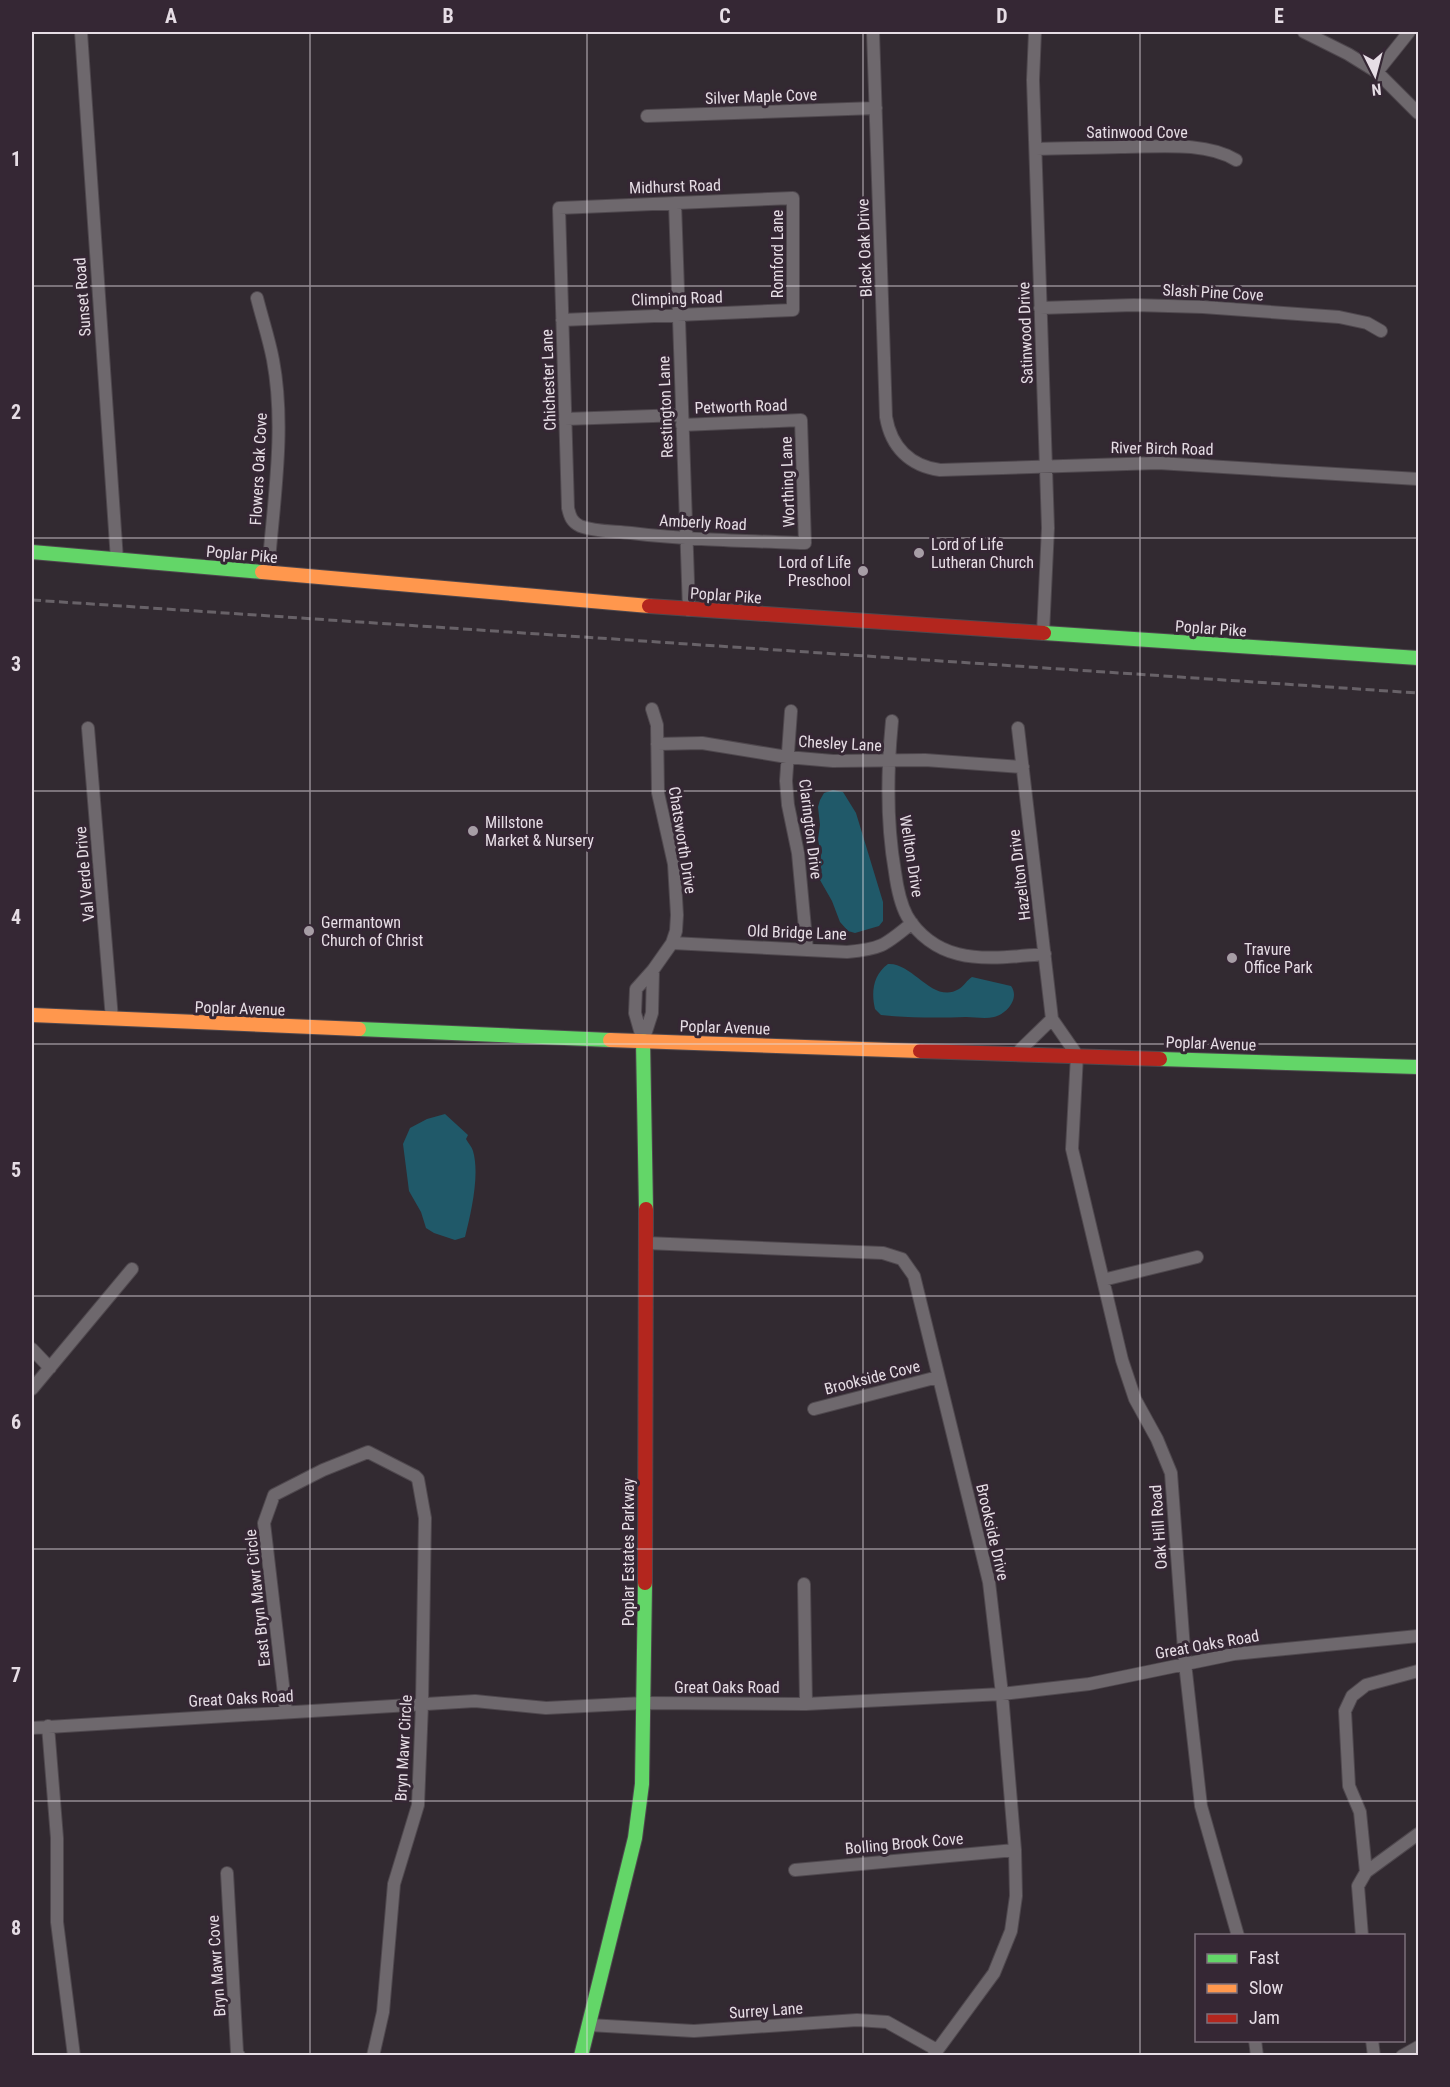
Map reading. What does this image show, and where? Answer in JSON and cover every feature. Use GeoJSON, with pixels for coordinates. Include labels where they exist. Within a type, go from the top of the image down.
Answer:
{"type":"FeatureCollection","features":[{"type":"Feature","properties":{"kind":"main road","name":"Poplar Pike"},"geometry":{"type":"LineString","coordinates":[[32,552],[689,610],[1419,658]]}},
{"type":"Feature","properties":{"kind":"main road","name":"Poplar Avenue"},"geometry":{"type":"LineString","coordinates":[[32,1015],[643,1041],[1419,1067]]}},
{"type":"Feature","properties":{"kind":"main road","name":"Poplar Estates Parkway"},"geometry":{"type":"LineString","coordinates":[[581,2055],[635,1838],[642,1784],[646,1243],[643,1041]]}},
{"type":"Feature","properties":{"kind":"street","name":"Sunset Road"},"geometry":{"type":"LineString","coordinates":[[81,32],[117,560]]}},
{"type":"Feature","properties":{"kind":"street","name":"Black Oak Drive"},"geometry":{"type":"LineString","coordinates":[[873,32],[886,417],[893,440],[908,458]]}},
{"type":"Feature","properties":{"kind":"street","name":"Satinwood Drive"},"geometry":{"type":"LineString","coordinates":[[1035,32],[1032,64],[1047,466],[1048,550],[1043,633]]}},
{"type":"Feature","properties":{"kind":"street"},"geometry":{"type":"LineString","coordinates":[[1304,32],[1348,54],[1377,72],[1419,113]]}},
{"type":"Feature","properties":{"kind":"street"},"geometry":{"type":"LineString","coordinates":[[1377,72],[1409,32]]}},
{"type":"Feature","properties":{"kind":"street","name":"Silver Maple Cove"},"geometry":{"type":"LineString","coordinates":[[648,116],[876,108]]}},
{"type":"Feature","properties":{"kind":"street","name":"Satinwood Cove"},"geometry":{"type":"LineString","coordinates":[[1036,148],[1203,148],[1236,160]]}},
{"type":"Feature","properties":{"kind":"street","name":"Midhurst Road"},"geometry":{"type":"LineString","coordinates":[[559,208],[793,198]]}},
{"type":"Feature","properties":{"kind":"street","name":"Romford Lane"},"geometry":{"type":"LineString","coordinates":[[793,198],[794,310]]}},
{"type":"Feature","properties":{"kind":"street","name":"Restington Lane"},"geometry":{"type":"LineString","coordinates":[[675,203],[689,610]]}},
{"type":"Feature","properties":{"kind":"street","name":"Chichester Lane"},"geometry":{"type":"LineString","coordinates":[[559,208],[570,516],[574,523],[599,530]]}},
{"type":"Feature","properties":{"kind":"street","name":"Flowers Oak Cove"},"geometry":{"type":"LineString","coordinates":[[257,298],[273,362],[278,405],[278,444],[268,573]]}},
{"type":"Feature","properties":{"kind":"street","name":"Slash Pine Cove"},"geometry":{"type":"LineString","coordinates":[[1040,308],[1134,305],[1203,306],[1339,317],[1366,323],[1381,330]]}},
{"type":"Feature","properties":{"kind":"street","name":"Climping Road"},"geometry":{"type":"LineString","coordinates":[[562,320],[794,310]]}},
{"type":"Feature","properties":{"kind":"street","name":"Petworth Road"},"geometry":{"type":"LineString","coordinates":[[565,419],[801,420]]}},
{"type":"Feature","properties":{"kind":"street","name":"Worthing Lane"},"geometry":{"type":"LineString","coordinates":[[801,420],[806,543]]}},
{"type":"Feature","properties":{"kind":"street","name":"River Birch Road"},"geometry":{"type":"LineString","coordinates":[[908,458],[924,467],[940,470],[1182,463],[1419,479]]}},
{"type":"Feature","properties":{"kind":"street","name":"Amberly Road"},"geometry":{"type":"LineString","coordinates":[[599,530],[686,539],[806,543]]}},
{"type":"Feature","properties":{"kind":"street","name":"Chatsworth Drive"},"geometry":{"type":"LineString","coordinates":[[643,1041],[635,1013],[636,989],[655,969],[672,943],[676,931],[674,864],[658,793],[657,725],[652,709]]}},
{"type":"Feature","properties":{"kind":"street","name":"Clarington Drive"},"geometry":{"type":"LineString","coordinates":[[791,711],[786,781],[788,805],[798,853],[807,950]]}},
{"type":"Feature","properties":{"kind":"street","name":"Wellton Drive"},"geometry":{"type":"LineString","coordinates":[[892,721],[888,761],[889,838],[900,899],[912,923],[919,932],[936,945],[956,954],[978,957],[1045,954]]}},
{"type":"Feature","properties":{"kind":"street","name":"Val Verde Drive"},"geometry":{"type":"LineString","coordinates":[[88,728],[112,1019]]}},
{"type":"Feature","properties":{"kind":"street","name":"Hazelton Drive"},"geometry":{"type":"LineString","coordinates":[[1018,728],[1052,1019],[1077,1055]]}},
{"type":"Feature","properties":{"kind":"street","name":"Chesley Lane"},"geometry":{"type":"LineString","coordinates":[[657,744],[702,743],[788,757],[832,761],[925,760],[1023,767]]}},
{"type":"Feature","properties":{"kind":"street","name":"Old Bridge Lane"},"geometry":{"type":"LineString","coordinates":[[672,943],[847,952],[874,950],[890,941],[912,923]]}},
{"type":"Feature","properties":{"kind":"street"},"geometry":{"type":"LineString","coordinates":[[1017,1053],[1052,1019]]}},
{"type":"Feature","properties":{"kind":"street","name":"Oak Hill Road"},"geometry":{"type":"LineString","coordinates":[[1077,1055],[1072,1149],[1122,1360],[1135,1399],[1157,1439],[1171,1473],[1185,1664],[1201,1806],[1238,1934]]}},
{"type":"Feature","properties":{"kind":"street","name":"Brookside Drive"},"geometry":{"type":"LineString","coordinates":[[646,1243],[883,1253],[902,1259],[914,1276],[989,1582],[1002,1694],[1015,1850],[1016,1896],[1011,1931],[994,1973],[935,2053]]}},
{"type":"Feature","properties":{"kind":"street"},"geometry":{"type":"LineString","coordinates":[[1103,1280],[1197,1257]]}},
{"type":"Feature","properties":{"kind":"street"},"geometry":{"type":"LineString","coordinates":[[32,1389],[132,1269]]}},
{"type":"Feature","properties":{"kind":"street"},"geometry":{"type":"LineString","coordinates":[[32,1349],[50,1368]]}},
{"type":"Feature","properties":{"kind":"street","name":"Brookside Cove"},"geometry":{"type":"LineString","coordinates":[[814,1408],[938,1377]]}},
{"type":"Feature","properties":{"kind":"street","name":"East Bryn Mawr Circle"},"geometry":{"type":"LineString","coordinates":[[286,1711],[264,1522],[274,1495],[323,1470],[368,1452],[415,1476]]}},
{"type":"Feature","properties":{"kind":"street","name":"Bryn Mawr Circle"},"geometry":{"type":"LineString","coordinates":[[373,2055],[383,2012],[394,1884],[418,1805],[425,1518],[420,1485],[415,1476]]}},
{"type":"Feature","properties":{"kind":"street"},"geometry":{"type":"LineString","coordinates":[[804,1584],[806,1704]]}},
{"type":"Feature","properties":{"kind":"street","name":"Great Oaks Road"},"geometry":{"type":"LineString","coordinates":[[32,1728],[475,1701],[546,1708],[644,1703],[806,1704],[1002,1694],[1089,1684],[1234,1654],[1419,1636]]}},
{"type":"Feature","properties":{"kind":"street"},"geometry":{"type":"LineString","coordinates":[[1366,1872],[1360,1812],[1349,1786],[1345,1711],[1352,1696],[1366,1685],[1419,1671]]}},
{"type":"Feature","properties":{"kind":"street"},"geometry":{"type":"LineString","coordinates":[[48,1726],[57,1838],[57,1922],[74,2055]]}},
{"type":"Feature","properties":{"kind":"street"},"geometry":{"type":"LineString","coordinates":[[1362,1934],[1358,1886],[1366,1872],[1419,1834]]}},
{"type":"Feature","properties":{"kind":"street","name":"Bolling Brook Cove"},"geometry":{"type":"LineString","coordinates":[[795,1870],[1015,1850]]}},
{"type":"Feature","properties":{"kind":"street","name":"Bryn Mawr Cove"},"geometry":{"type":"LineString","coordinates":[[227,1873],[239,2055]]}},
{"type":"Feature","properties":{"kind":"street","name":"Surrey Lane"},"geometry":{"type":"LineString","coordinates":[[589,2025],[694,2031],[857,2020],[887,2022],[935,2053]]}},
{"type":"Feature","properties":{"kind":"street"},"geometry":{"type":"LineString","coordinates":[[1402,2055],[1419,2047]]}},
{"type":"Feature","properties":{"kind":"water"},"geometry":{"type":"Polygon","coordinates":[[[833,790],[843,792],[856,813],[883,902],[883,921],[879,926],[855,933],[848,931],[840,922],[832,901],[820,880],[818,807],[824,793],[833,790]]]}},
{"type":"Feature","properties":{"kind":"water"},"geometry":{"type":"Polygon","coordinates":[[[888,964],[906,969],[940,992],[959,989],[972,977],[1011,986],[1013,1000],[1003,1013],[991,1018],[924,1018],[881,1015],[875,1009],[873,990],[879,973],[888,964]]]}},
{"type":"Feature","properties":{"kind":"water"},"geometry":{"type":"Polygon","coordinates":[[[445,1114],[468,1135],[466,1139],[472,1150],[476,1171],[474,1194],[465,1237],[455,1240],[426,1228],[421,1212],[409,1191],[403,1144],[410,1128],[427,1119],[445,1114]]]}},
{"type":"Feature","properties":{"kind":"railway"},"geometry":{"type":"LineString","coordinates":[[32,600],[1418,693]]}},
{"type":"Feature","properties":{"kind":"traffic: fast"},"geometry":{"type":"LineString","coordinates":[[32,552],[262,572]]}},
{"type":"Feature","properties":{"kind":"traffic: fast"},"geometry":{"type":"LineString","coordinates":[[1044,633],[1418,658]]}},
{"type":"Feature","properties":{"kind":"traffic: fast"},"geometry":{"type":"LineString","coordinates":[[359,1029],[610,1040]]}},
{"type":"Feature","properties":{"kind":"traffic: fast"},"geometry":{"type":"LineString","coordinates":[[643,1041],[646,1209]]}},
{"type":"Feature","properties":{"kind":"traffic: fast"},"geometry":{"type":"LineString","coordinates":[[1160,1059],[1418,1067]]}},
{"type":"Feature","properties":{"kind":"traffic: fast"},"geometry":{"type":"LineString","coordinates":[[581,2056],[635,1838],[642,1784],[645,1583]]}},
{"type":"Feature","properties":{"kind":"traffic: slow"},"geometry":{"type":"LineString","coordinates":[[262,572],[649,606]]}},
{"type":"Feature","properties":{"kind":"traffic: slow"},"geometry":{"type":"LineString","coordinates":[[32,1015],[359,1029]]}},
{"type":"Feature","properties":{"kind":"traffic: slow"},"geometry":{"type":"LineString","coordinates":[[610,1040],[920,1051]]}},
{"type":"Feature","properties":{"kind":"traffic: jam"},"geometry":{"type":"LineString","coordinates":[[649,606],[1044,633]]}},
{"type":"Feature","properties":{"kind":"traffic: jam"},"geometry":{"type":"LineString","coordinates":[[920,1051],[1160,1059]]}},
{"type":"Feature","properties":{"kind":"traffic: jam"},"geometry":{"type":"LineString","coordinates":[[645,1583],[646,1209]]}},
{"type":"Feature","properties":{"kind":"place","name":"Lord of Life Lutheran Church"},"geometry":{"type":"Point","coordinates":[919,553]}},
{"type":"Feature","properties":{"kind":"place","name":"Lord of Life Preschool"},"geometry":{"type":"Point","coordinates":[863,571]}},
{"type":"Feature","properties":{"kind":"place","name":"Millstone Market & Nursery"},"geometry":{"type":"Point","coordinates":[473,831]}},
{"type":"Feature","properties":{"kind":"place","name":"Germantown Church of Christ"},"geometry":{"type":"Point","coordinates":[309,931]}},
{"type":"Feature","properties":{"kind":"place","name":"Travure Office Park"},"geometry":{"type":"Point","coordinates":[1232,958]}}]}
